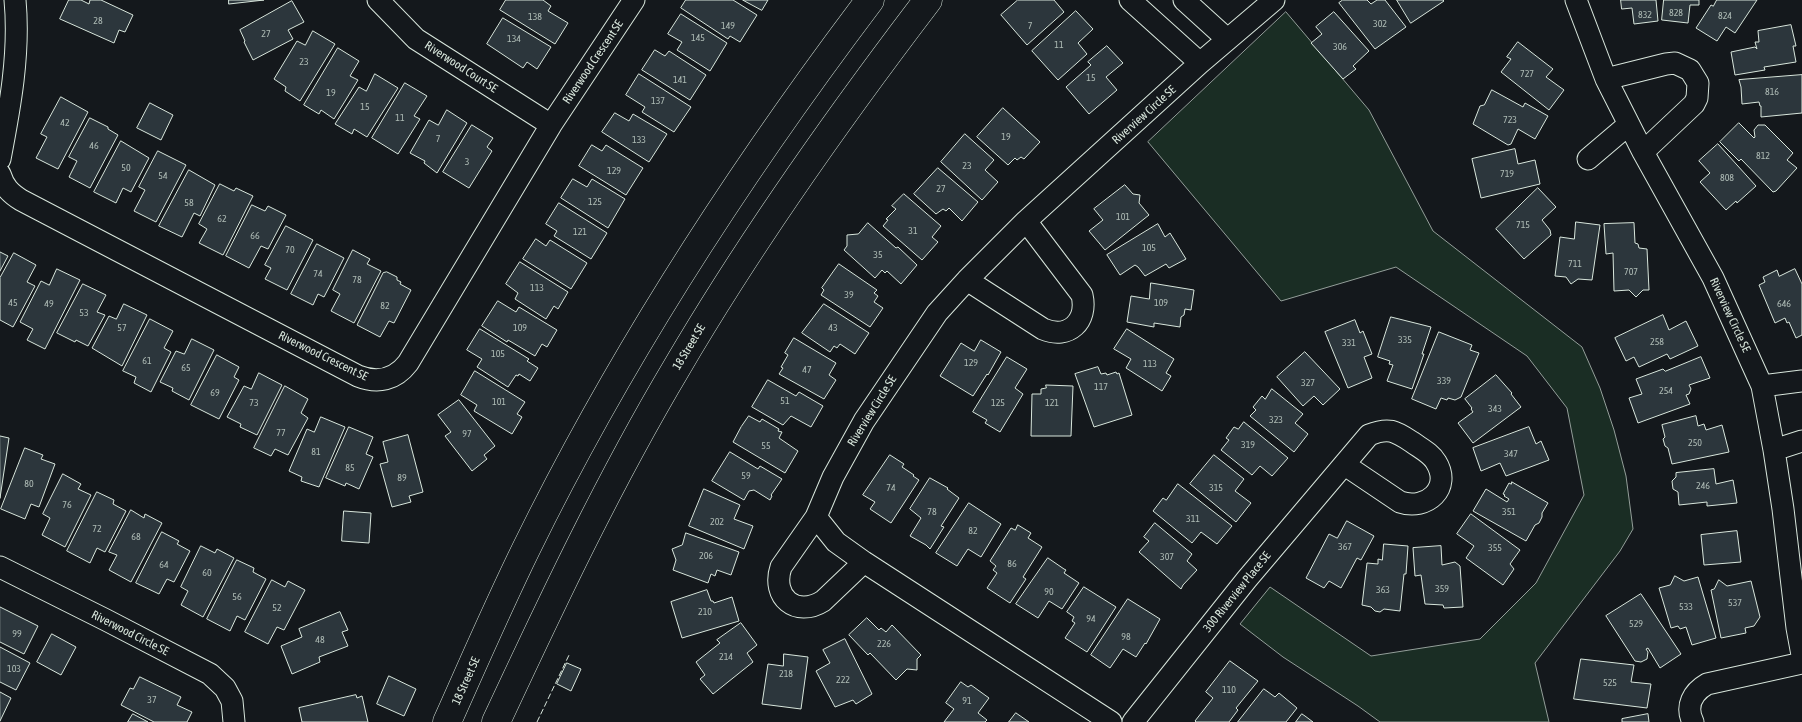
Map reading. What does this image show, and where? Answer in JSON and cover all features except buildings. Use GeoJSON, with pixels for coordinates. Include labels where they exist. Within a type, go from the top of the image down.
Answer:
{"type":"FeatureCollection","features":[{"type":"Feature","properties":{"kind":"main road","name":"18 Street SE"},"geometry":{"type":"LineString","coordinates":[[447,722],[526,550],[580,445],[634,349],[736,187],[810,80],[870,0]]}},
{"type":"Feature","properties":{"kind":"main road","name":"18 Street SE"},"geometry":{"type":"LineString","coordinates":[[496,722],[559,588],[621,468],[676,368],[727,286],[833,127],[927,3]]}},
{"type":"Feature","properties":{"kind":"street"},"geometry":{"type":"LineString","coordinates":[[0,159],[13,84],[15,0]]}},
{"type":"Feature","properties":{"kind":"street","name":"Riverwood Court SE"},"geometry":{"type":"LineString","coordinates":[[378,0],[416,39],[551,125]]}},
{"type":"Feature","properties":{"kind":"street","name":"Riverwood Crescent SE"},"geometry":{"type":"LineString","coordinates":[[0,174],[2,182],[10,193],[21,200],[358,376],[368,380],[379,381],[397,375],[408,363],[551,125],[634,0]]}},
{"type":"Feature","properties":{"kind":"street"},"geometry":{"type":"LineString","coordinates":[[1130,0],[1200,63]]}},
{"type":"Feature","properties":{"kind":"street"},"geometry":{"type":"LineString","coordinates":[[1184,0],[1227,40]]}},
{"type":"Feature","properties":{"kind":"street","name":"Riverview Circle SE"},"geometry":{"type":"LineString","coordinates":[[864,562],[816,606],[801,607],[786,600],[778,584],[781,567],[816,517],[833,477],[864,421],[937,312],[1026,221],[1200,63],[1274,0]]}},
{"type":"Feature","properties":{"kind":"street","name":"Riverview Circle SE"},"geometry":{"type":"LineString","coordinates":[[1576,0],[1606,80],[1628,125],[1713,278],[1762,386],[1774,450],[1802,655]]}},
{"type":"Feature","properties":{"kind":"street"},"geometry":{"type":"LineString","coordinates":[[1606,80],[1675,63],[1683,66],[1695,76],[1698,91],[1694,104],[1643,152]]}},
{"type":"Feature","properties":{"kind":"street"},"geometry":{"type":"LineString","coordinates":[[1588,159],[1628,125]]}},
{"type":"Feature","properties":{"kind":"street"},"geometry":{"type":"LineString","coordinates":[[967,280],[1043,330],[1059,333],[1074,327],[1080,320],[1083,312],[1082,295],[1026,221]]}},
{"type":"Feature","properties":{"kind":"street"},"geometry":{"type":"LineString","coordinates":[[1762,386],[1802,381]]}},
{"type":"Feature","properties":{"kind":"street"},"geometry":{"type":"LineString","coordinates":[[1774,450],[1802,441]]}},
{"type":"Feature","properties":{"kind":"street","name":"300 Riverview Place SE"},"geometry":{"type":"LineString","coordinates":[[1132,722],[1247,579],[1344,465]]}},
{"type":"Feature","properties":{"kind":"street"},"geometry":{"type":"LineString","coordinates":[[816,517],[836,542],[864,562],[1111,722]]}},
{"type":"Feature","properties":{"kind":"street","name":"Riverwood Circle SE"},"geometry":{"type":"LineString","coordinates":[[0,568],[210,674],[225,688],[232,702],[234,722]]}},
{"type":"Feature","properties":{"kind":"street"},"geometry":{"type":"LineString","coordinates":[[1694,722],[1690,712],[1690,703],[1700,688],[1707,684],[1802,663]]}},
{"type":"Feature","properties":{"kind":"green space"},"geometry":{"type":"Polygon","coordinates":[[[1286,12],[1369,110],[1433,231],[1582,347],[1600,388],[1614,430],[1626,476],[1633,529],[1620,551],[1535,663],[1549,722],[1380,722],[1283,657],[1240,624],[1270,587],[1371,656],[1480,639],[1536,583],[1584,495],[1567,408],[1527,356],[1396,267],[1281,301],[1148,142],[1286,12]]]}},
{"type":"Feature","properties":{"kind":"fence"},"geometry":{"type":"LineString","coordinates":[[537,722],[570,653]]}}]}
